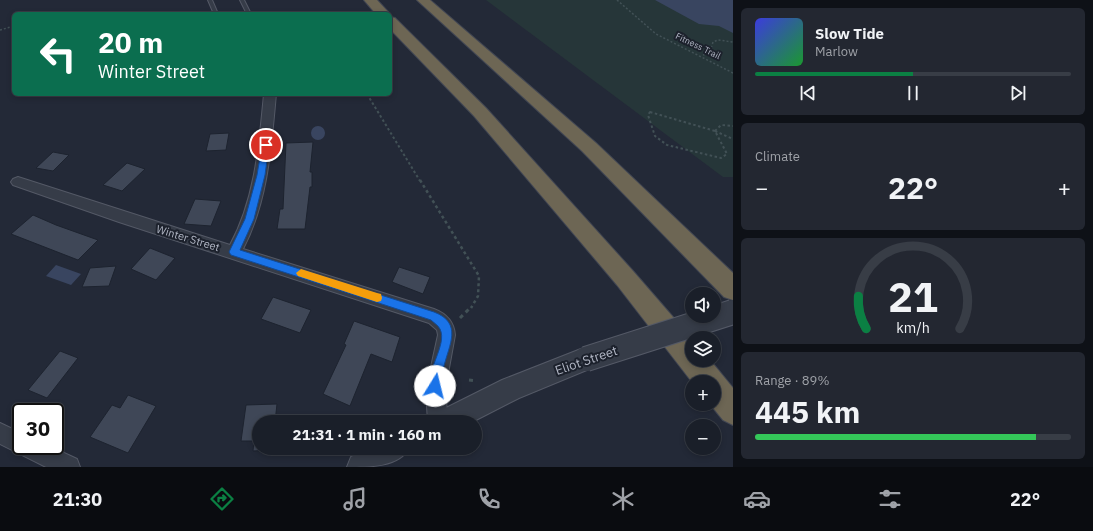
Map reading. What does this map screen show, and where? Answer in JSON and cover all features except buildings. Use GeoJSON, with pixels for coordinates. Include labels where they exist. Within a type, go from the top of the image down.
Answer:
{"type":"FeatureCollection","features":[{"type":"Feature","properties":{"kind":"highway"},"geometry":{"type":"LineString","coordinates":[[370,0],[381,12]]}},
{"type":"Feature","properties":{"kind":"highway"},"geometry":{"type":"LineString","coordinates":[[423,0],[589,147],[733,289]]}},
{"type":"Feature","properties":{"kind":"highway"},"geometry":{"type":"LineString","coordinates":[[392,23],[480,112],[625,278],[704,375]]}},
{"type":"Feature","properties":{"kind":"highway"},"geometry":{"type":"LineString","coordinates":[[721,395],[733,410]]}},
{"type":"Feature","properties":{"kind":"street"},"geometry":{"type":"LineString","coordinates":[[234,252],[250,219],[261,175],[265,153],[270,96]]}},
{"type":"Feature","properties":{"kind":"street","name":"Winter Street"},"geometry":{"type":"LineString","coordinates":[[18,182],[124,218],[425,313],[444,324],[447,332]]}},
{"type":"Feature","properties":{"kind":"street","name":"Eliot Street"},"geometry":{"type":"LineString","coordinates":[[459,415],[511,389],[586,359],[733,312]]}},
{"type":"Feature","properties":{"kind":"street"},"geometry":{"type":"LineString","coordinates":[[437,415],[435,386],[447,332]]}},
{"type":"Feature","properties":{"kind":"street"},"geometry":{"type":"LineString","coordinates":[[0,433],[12,439]]}},
{"type":"Feature","properties":{"kind":"street"},"geometry":{"type":"LineString","coordinates":[[44,455],[69,467]]}},
{"type":"Feature","properties":{"kind":"street"},"geometry":{"type":"LineString","coordinates":[[361,467],[383,455]]}},
{"type":"Feature","properties":{"kind":"lane"},"geometry":{"type":"LineString","coordinates":[[210,0],[215,12]]}},
{"type":"Feature","properties":{"kind":"lane"},"geometry":{"type":"LineString","coordinates":[[242,0],[248,12]]}},
{"type":"Feature","properties":{"kind":"path","name":"Fitness Trail"},"geometry":{"type":"LineString","coordinates":[[617,0],[627,6],[644,25],[656,34],[702,55],[733,73]]}},
{"type":"Feature","properties":{"kind":"path"},"geometry":{"type":"LineString","coordinates":[[0,30],[12,27]]}},
{"type":"Feature","properties":{"kind":"path"},"geometry":{"type":"LineString","coordinates":[[702,55],[710,52],[712,42],[718,40],[733,42]]}},
{"type":"Feature","properties":{"kind":"path"},"geometry":{"type":"LineString","coordinates":[[368,96],[479,276],[479,294],[476,302],[447,332]]}},
{"type":"Feature","properties":{"kind":"path"},"geometry":{"type":"LineString","coordinates":[[715,131],[727,154],[721,158],[667,145],[655,136],[648,115],[650,112],[715,131],[733,139]]}},
{"type":"Feature","properties":{"kind":"path"},"geometry":{"type":"LineString","coordinates":[[715,131],[721,125],[733,126]]}},
{"type":"Feature","properties":{"kind":"shaded area"},"geometry":{"type":"Polygon","coordinates":[[[486,0],[733,0],[733,177],[723,177],[486,0]]]}},
{"type":"Feature","properties":{"kind":"water"},"geometry":{"type":"Polygon","coordinates":[[[655,0],[733,0],[733,33],[719,26],[699,24],[655,0]]]}},
{"type":"Feature","properties":{"kind":"water"},"geometry":{"type":"Polygon","coordinates":[[[315,126],[321,126],[325,130],[325,136],[321,140],[315,140],[311,136],[311,130],[315,126]]]}},
{"type":"Feature","properties":{"kind":"water"},"geometry":{"type":"Polygon","coordinates":[[[56,265],[81,274],[71,285],[46,276],[56,265]]]}},
{"type":"Feature","properties":{"kind":"slow traffic"},"geometry":{"type":"LineString","coordinates":[[301,273],[377,298]]}},
{"type":"Feature","properties":{"kind":"route"},"geometry":{"type":"LineString","coordinates":[[266,145],[261,175],[250,219],[234,252],[434,317],[444,324],[447,332],[435,386]]}}]}
